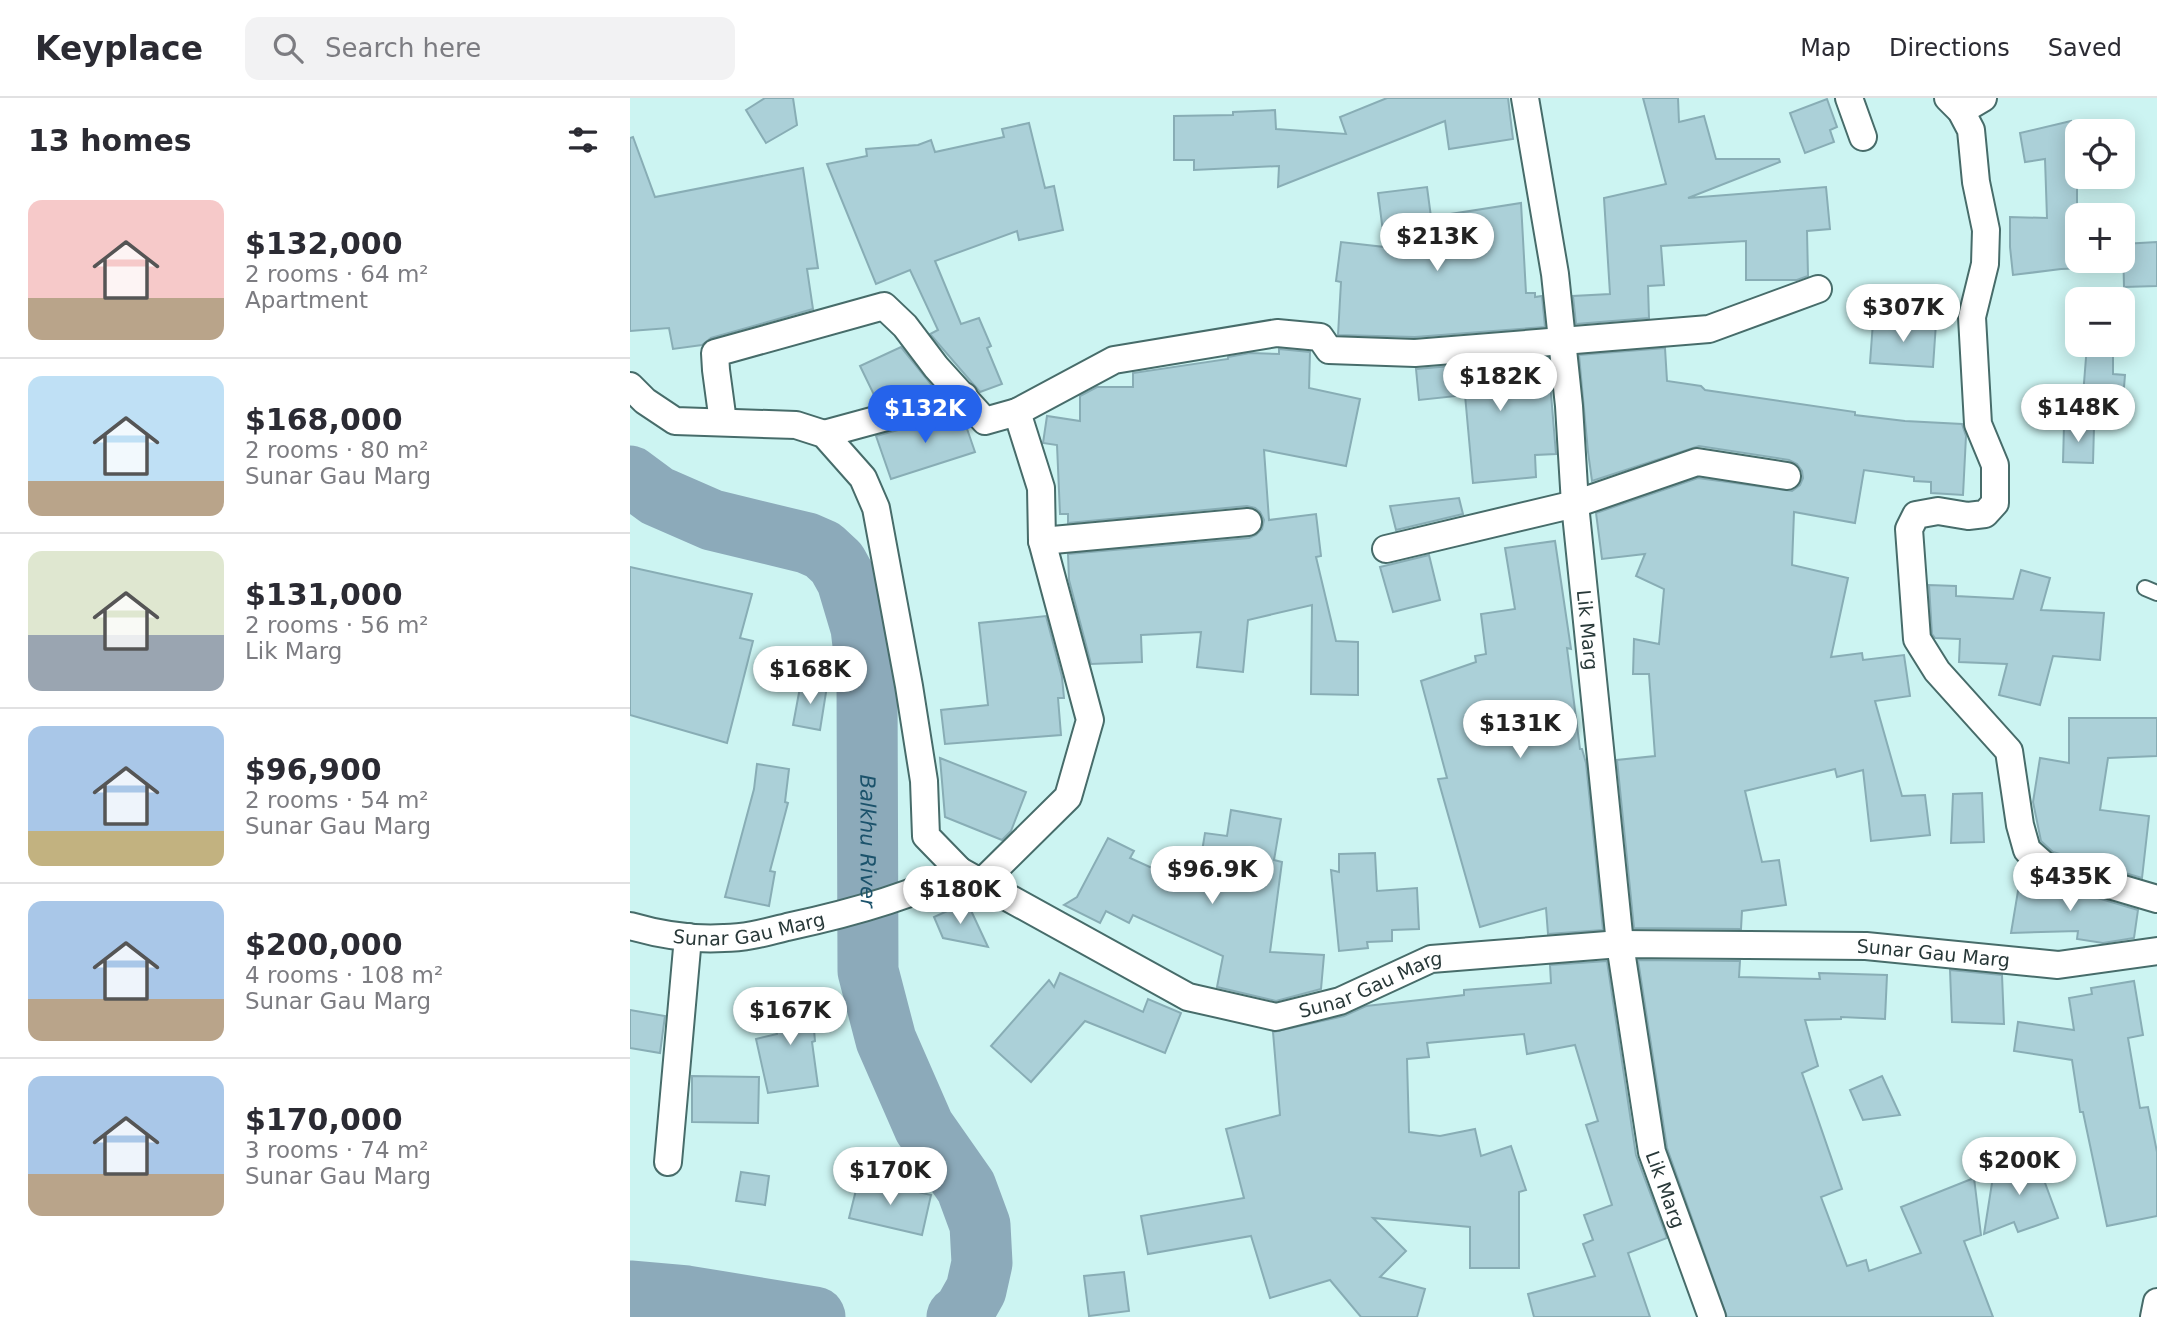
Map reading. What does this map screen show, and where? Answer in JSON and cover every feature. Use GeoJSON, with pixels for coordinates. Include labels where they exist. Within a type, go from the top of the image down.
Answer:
{"type":"FeatureCollection","features":[{"type":"Feature","properties":{"kind":"street","name":"Lik Marg"},"geometry":{"type":"LineString","coordinates":[[1525,98],[1555,274],[1575,504],[1620,944],[1652,1152],[1712,1317]]}},
{"type":"Feature","properties":{"kind":"street"},"geometry":{"type":"LineString","coordinates":[[1849,98],[1863,138]]}},
{"type":"Feature","properties":{"kind":"street"},"geometry":{"type":"LineString","coordinates":[[1964,102],[1971,130],[1976,182],[1986,230],[1985,264],[1972,317],[1978,424],[1995,465],[1995,503],[1985,514],[1968,516],[1938,511],[1916,515],[1909,529],[1917,639],[1937,671],[2009,751],[2020,825],[2027,850],[2045,866],[2157,899]]}},
{"type":"Feature","properties":{"kind":"street"},"geometry":{"type":"LineString","coordinates":[[723,422],[715,353],[884,306],[905,326],[936,367],[985,421],[1017,412],[1114,359],[1277,333],[1320,337],[1329,350],[1415,354],[1709,329],[1818,289]]}},
{"type":"Feature","properties":{"kind":"street"},"geometry":{"type":"LineString","coordinates":[[630,386],[645,401],[674,422],[796,425],[824,434],[863,478],[876,508],[909,686],[924,781],[926,836],[961,878],[1068,797],[1090,720],[1042,541],[1041,488],[1017,412]]}},
{"type":"Feature","properties":{"kind":"street"},"geometry":{"type":"LineString","coordinates":[[824,434],[964,396]]}},
{"type":"Feature","properties":{"kind":"street"},"geometry":{"type":"LineString","coordinates":[[1385,549],[1575,504],[1698,462],[1787,476]]}},
{"type":"Feature","properties":{"kind":"street"},"geometry":{"type":"LineString","coordinates":[[1042,541],[1248,522]]}},
{"type":"Feature","properties":{"kind":"street","name":"Sunar Gau Marg"},"geometry":{"type":"LineString","coordinates":[[630,926],[663,936],[724,939],[746,936],[842,915],[961,878],[1188,997],[1276,1017],[1340,1001],[1431,959],[1620,944],[1866,946],[2058,965],[2157,950]]}},
{"type":"Feature","properties":{"kind":"street"},"geometry":{"type":"LineString","coordinates":[[668,1162],[688,937]]}},
{"type":"Feature","properties":{"kind":"street"},"geometry":{"type":"LineString","coordinates":[[2154,1317],[2157,1303]]}},
{"type":"Feature","properties":{"kind":"building"},"geometry":{"type":"Polygon","coordinates":[[[765,98],[793,98],[797,125],[766,143],[746,110],[765,98]]]}},
{"type":"Feature","properties":{"kind":"building"},"geometry":{"type":"Polygon","coordinates":[[[1387,98],[1508,98],[1513,139],[1449,149],[1445,121],[1278,187],[1279,166],[1194,170],[1194,160],[1174,160],[1174,116],[1233,115],[1233,112],[1275,110],[1276,129],[1346,134],[1340,117],[1387,98]]]}},
{"type":"Feature","properties":{"kind":"building"},"geometry":{"type":"Polygon","coordinates":[[[1643,98],[1678,98],[1679,122],[1704,116],[1716,159],[1779,159],[1780,162],[1688,198],[1826,187],[1830,229],[1807,231],[1808,276],[1797,280],[1746,280],[1746,241],[1661,246],[1664,285],[1648,286],[1649,318],[1576,324],[1573,296],[1610,294],[1604,198],[1666,184],[1643,98]]]}},
{"type":"Feature","properties":{"kind":"building"},"geometry":{"type":"Polygon","coordinates":[[[1827,99],[1837,127],[1830,130],[1834,142],[1805,153],[1790,113],[1827,99]]]}},
{"type":"Feature","properties":{"kind":"building"},"geometry":{"type":"Polygon","coordinates":[[[2065,122],[2065,189],[2077,189],[2077,203],[2065,203],[2065,269],[2013,275],[2010,217],[2047,218],[2045,159],[2025,162],[2020,133],[2065,122]]]}},
{"type":"Feature","properties":{"kind":"building"},"geometry":{"type":"Polygon","coordinates":[[[1029,123],[1045,188],[1054,186],[1063,230],[1019,240],[1017,231],[935,261],[961,324],[979,318],[991,346],[987,348],[1002,384],[980,392],[930,334],[938,330],[910,270],[876,284],[827,164],[867,156],[866,149],[918,145],[931,140],[935,152],[1004,137],[1002,129],[1029,123]]]}},
{"type":"Feature","properties":{"kind":"building"},"geometry":{"type":"Polygon","coordinates":[[[633,137],[655,197],[803,168],[818,268],[807,269],[813,309],[711,338],[702,345],[673,349],[669,328],[630,331],[630,138],[633,137]]]}},
{"type":"Feature","properties":{"kind":"building"},"geometry":{"type":"Polygon","coordinates":[[[1427,187],[1431,217],[1521,203],[1526,293],[1535,293],[1535,297],[1542,296],[1545,327],[1415,337],[1338,335],[1341,282],[1336,281],[1341,242],[1385,247],[1378,193],[1427,187]]]}},
{"type":"Feature","properties":{"kind":"building"},"geometry":{"type":"Polygon","coordinates":[[[2157,242],[2157,286],[2124,287],[2124,273],[2135,273],[2135,243],[2157,242]]]}},
{"type":"Feature","properties":{"kind":"building"},"geometry":{"type":"Polygon","coordinates":[[[1873,322],[1936,323],[1933,367],[1870,363],[1873,322]]]}},
{"type":"Feature","properties":{"kind":"building"},"geometry":{"type":"Polygon","coordinates":[[[901,347],[934,388],[878,403],[860,366],[901,347]]]}},
{"type":"Feature","properties":{"kind":"building"},"geometry":{"type":"Polygon","coordinates":[[[1665,348],[1667,381],[1701,386],[1705,390],[1855,412],[1855,415],[1962,424],[1966,436],[1963,495],[1931,493],[1931,482],[1864,470],[1855,523],[1794,512],[1792,565],[1848,578],[1831,657],[1862,653],[1863,660],[1904,655],[1910,696],[1875,701],[1902,796],[1925,795],[1930,835],[1871,841],[1863,770],[1837,777],[1835,769],[1745,791],[1762,862],[1779,860],[1786,905],[1742,911],[1741,929],[1634,928],[1617,760],[1655,756],[1649,674],[1633,674],[1634,639],[1659,644],[1664,589],[1636,576],[1645,554],[1602,559],[1596,513],[1698,478],[1792,491],[1800,485],[1803,478],[1797,464],[1789,460],[1699,446],[1592,481],[1579,355],[1665,348]]]}},
{"type":"Feature","properties":{"kind":"building"},"geometry":{"type":"Polygon","coordinates":[[[1279,349],[1310,352],[1309,388],[1360,399],[1346,466],[1264,450],[1269,520],[1316,514],[1321,556],[1316,557],[1336,641],[1358,642],[1358,695],[1311,694],[1312,605],[1248,620],[1243,672],[1197,667],[1201,632],[1141,635],[1142,662],[1091,664],[1069,580],[1068,554],[1249,538],[1262,529],[1264,520],[1260,512],[1247,506],[1068,523],[1068,514],[1060,514],[1057,445],[1043,443],[1047,416],[1080,421],[1080,396],[1097,387],[1133,387],[1133,373],[1228,359],[1250,353],[1279,354],[1279,349]]]}},
{"type":"Feature","properties":{"kind":"building"},"geometry":{"type":"Polygon","coordinates":[[[2086,357],[2113,357],[2113,374],[2125,375],[2121,425],[2081,421],[2086,357]]]}},
{"type":"Feature","properties":{"kind":"building"},"geometry":{"type":"Polygon","coordinates":[[[1548,358],[1556,454],[1535,455],[1536,477],[1473,483],[1465,395],[1419,400],[1416,369],[1548,358]]]}},
{"type":"Feature","properties":{"kind":"building"},"geometry":{"type":"Polygon","coordinates":[[[957,414],[965,423],[975,452],[891,479],[876,436],[957,414]]]}},
{"type":"Feature","properties":{"kind":"building"},"geometry":{"type":"Polygon","coordinates":[[[2064,425],[2094,427],[2093,463],[2063,462],[2064,425]]]}},
{"type":"Feature","properties":{"kind":"building"},"geometry":{"type":"Polygon","coordinates":[[[1459,498],[1463,514],[1396,530],[1390,506],[1459,498]]]}},
{"type":"Feature","properties":{"kind":"building"},"geometry":{"type":"Polygon","coordinates":[[[1555,541],[1571,649],[1567,648],[1580,749],[1586,763],[1603,930],[1548,934],[1546,908],[1480,927],[1438,779],[1447,778],[1421,681],[1476,662],[1475,656],[1486,654],[1481,614],[1515,609],[1505,548],[1555,541]]]}},
{"type":"Feature","properties":{"kind":"building"},"geometry":{"type":"Polygon","coordinates":[[[1429,555],[1440,600],[1393,612],[1380,567],[1429,555]]]}},
{"type":"Feature","properties":{"kind":"building"},"geometry":{"type":"Polygon","coordinates":[[[630,567],[752,594],[740,638],[753,641],[727,743],[630,715],[630,567]]]}},
{"type":"Feature","properties":{"kind":"building"},"geometry":{"type":"Polygon","coordinates":[[[2021,570],[2050,578],[2041,610],[2104,613],[2100,660],[2053,656],[2040,705],[1999,695],[2007,664],[1959,662],[1960,639],[1935,638],[1932,634],[1929,585],[1956,586],[1956,596],[2013,599],[2021,570]]]}},
{"type":"Feature","properties":{"kind":"building"},"geometry":{"type":"Polygon","coordinates":[[[1046,616],[1062,677],[1064,698],[1058,698],[1061,735],[945,744],[941,710],[988,705],[979,623],[1046,616]]]}},
{"type":"Feature","properties":{"kind":"building"},"geometry":{"type":"Polygon","coordinates":[[[801,682],[827,686],[820,730],[793,725],[801,682]]]}},
{"type":"Feature","properties":{"kind":"building"},"geometry":{"type":"Polygon","coordinates":[[[2069,718],[2157,718],[2157,756],[2108,758],[2100,810],[2149,816],[2142,878],[2053,852],[2041,841],[2033,802],[2040,758],[2069,763],[2069,718]]]}},
{"type":"Feature","properties":{"kind":"building"},"geometry":{"type":"Polygon","coordinates":[[[940,758],[1026,792],[1011,831],[1002,840],[945,817],[940,758]]]}},
{"type":"Feature","properties":{"kind":"building"},"geometry":{"type":"Polygon","coordinates":[[[757,764],[789,769],[785,802],[788,803],[770,871],[775,872],[769,906],[725,897],[754,789],[757,764]]]}},
{"type":"Feature","properties":{"kind":"building"},"geometry":{"type":"Polygon","coordinates":[[[1982,793],[1984,842],[1951,843],[1953,794],[1982,793]]]}},
{"type":"Feature","properties":{"kind":"building"},"geometry":{"type":"Polygon","coordinates":[[[1231,810],[1281,819],[1274,860],[1282,862],[1270,952],[1324,955],[1321,989],[1276,1001],[1217,987],[1223,956],[1133,915],[1129,923],[1106,911],[1100,923],[1064,905],[1077,897],[1108,838],[1134,851],[1130,858],[1196,888],[1205,833],[1227,836],[1231,810]]]}},
{"type":"Feature","properties":{"kind":"building"},"geometry":{"type":"Polygon","coordinates":[[[1375,853],[1377,891],[1417,888],[1419,929],[1392,930],[1392,941],[1367,942],[1368,948],[1339,951],[1331,870],[1339,872],[1339,854],[1375,853]]]}},
{"type":"Feature","properties":{"kind":"building"},"geometry":{"type":"Polygon","coordinates":[[[2022,867],[2041,881],[2138,910],[2134,938],[2103,943],[2077,939],[2078,931],[2011,933],[2022,867]]]}},
{"type":"Feature","properties":{"kind":"building"},"geometry":{"type":"Polygon","coordinates":[[[967,902],[988,947],[943,938],[934,917],[967,902]]]}},
{"type":"Feature","properties":{"kind":"building"},"geometry":{"type":"Polygon","coordinates":[[[1638,960],[1740,961],[1739,977],[1820,979],[1819,973],[1887,975],[1885,1019],[1841,1017],[1805,1020],[1818,1066],[1802,1073],[1842,1189],[1821,1197],[1847,1266],[1866,1260],[1869,1271],[1921,1253],[1901,1207],[1974,1178],[1981,1235],[1964,1241],[1993,1317],[1727,1317],[1667,1148],[1638,960]]]}},
{"type":"Feature","properties":{"kind":"building"},"geometry":{"type":"Polygon","coordinates":[[[1607,961],[1636,1155],[1667,1238],[1628,1253],[1650,1317],[1534,1317],[1528,1294],[1595,1276],[1583,1244],[1593,1240],[1584,1215],[1612,1205],[1586,1125],[1598,1121],[1575,1045],[1527,1054],[1524,1034],[1427,1043],[1429,1057],[1407,1059],[1409,1132],[1440,1136],[1475,1129],[1481,1156],[1511,1146],[1526,1190],[1519,1192],[1519,1268],[1470,1268],[1470,1227],[1373,1218],[1406,1251],[1380,1277],[1425,1289],[1417,1317],[1361,1317],[1330,1280],[1270,1298],[1251,1236],[1148,1254],[1141,1216],[1244,1198],[1226,1129],[1280,1115],[1273,1032],[1344,1016],[1366,1006],[1464,995],[1464,990],[1551,983],[1550,965],[1607,961]]]}},
{"type":"Feature","properties":{"kind":"building"},"geometry":{"type":"Polygon","coordinates":[[[1950,970],[2002,975],[2004,1024],[1952,1022],[1950,970]]]}},
{"type":"Feature","properties":{"kind":"building"},"geometry":{"type":"Polygon","coordinates":[[[1060,973],[1143,1012],[1148,999],[1181,1013],[1165,1053],[1085,1021],[1031,1082],[991,1046],[1049,980],[1054,987],[1060,973]]]}},
{"type":"Feature","properties":{"kind":"building"},"geometry":{"type":"Polygon","coordinates":[[[2134,981],[2143,1035],[2128,1038],[2140,1108],[2148,1107],[2157,1152],[2157,1216],[2107,1226],[2083,1112],[2080,1112],[2072,1060],[2014,1051],[2018,1022],[2074,1030],[2069,998],[2092,994],[2091,988],[2134,981]]]}},
{"type":"Feature","properties":{"kind":"building"},"geometry":{"type":"Polygon","coordinates":[[[811,996],[815,1041],[812,1042],[818,1086],[768,1093],[756,1039],[777,1034],[773,1001],[811,996]]]}},
{"type":"Feature","properties":{"kind":"building"},"geometry":{"type":"Polygon","coordinates":[[[630,1010],[665,1016],[660,1053],[630,1048],[630,1010]]]}},
{"type":"Feature","properties":{"kind":"building"},"geometry":{"type":"Polygon","coordinates":[[[692,1076],[759,1077],[758,1123],[692,1122],[692,1076]]]}},
{"type":"Feature","properties":{"kind":"building"},"geometry":{"type":"Polygon","coordinates":[[[1882,1076],[1900,1115],[1863,1120],[1850,1090],[1882,1076]]]}},
{"type":"Feature","properties":{"kind":"building"},"geometry":{"type":"Polygon","coordinates":[[[2035,1156],[2058,1218],[2018,1232],[2014,1222],[1984,1234],[1994,1170],[2035,1156]]]}},
{"type":"Feature","properties":{"kind":"building"},"geometry":{"type":"Polygon","coordinates":[[[741,1172],[769,1176],[765,1205],[736,1201],[741,1172]]]}},
{"type":"Feature","properties":{"kind":"building"},"geometry":{"type":"Polygon","coordinates":[[[859,1178],[931,1195],[922,1235],[849,1218],[859,1178]]]}},
{"type":"Feature","properties":{"kind":"building"},"geometry":{"type":"Polygon","coordinates":[[[1124,1272],[1129,1311],[1089,1316],[1084,1276],[1124,1272]]]}},
{"type":"Feature","properties":{"kind":"waterway","name":"Balkhu River"},"geometry":{"type":"LineString","coordinates":[[630,476],[657,496],[712,520],[807,543],[823,550],[837,563],[847,581],[861,628],[867,679],[868,971],[886,1040],[924,1127],[966,1187],[980,1225],[982,1263],[976,1290],[963,1313],[957,1317]]}},
{"type":"Feature","properties":{"kind":"waterway","name":"Balkhu River"},"geometry":{"type":"LineString","coordinates":[[630,1291],[687,1296],[815,1317]]}}]}
